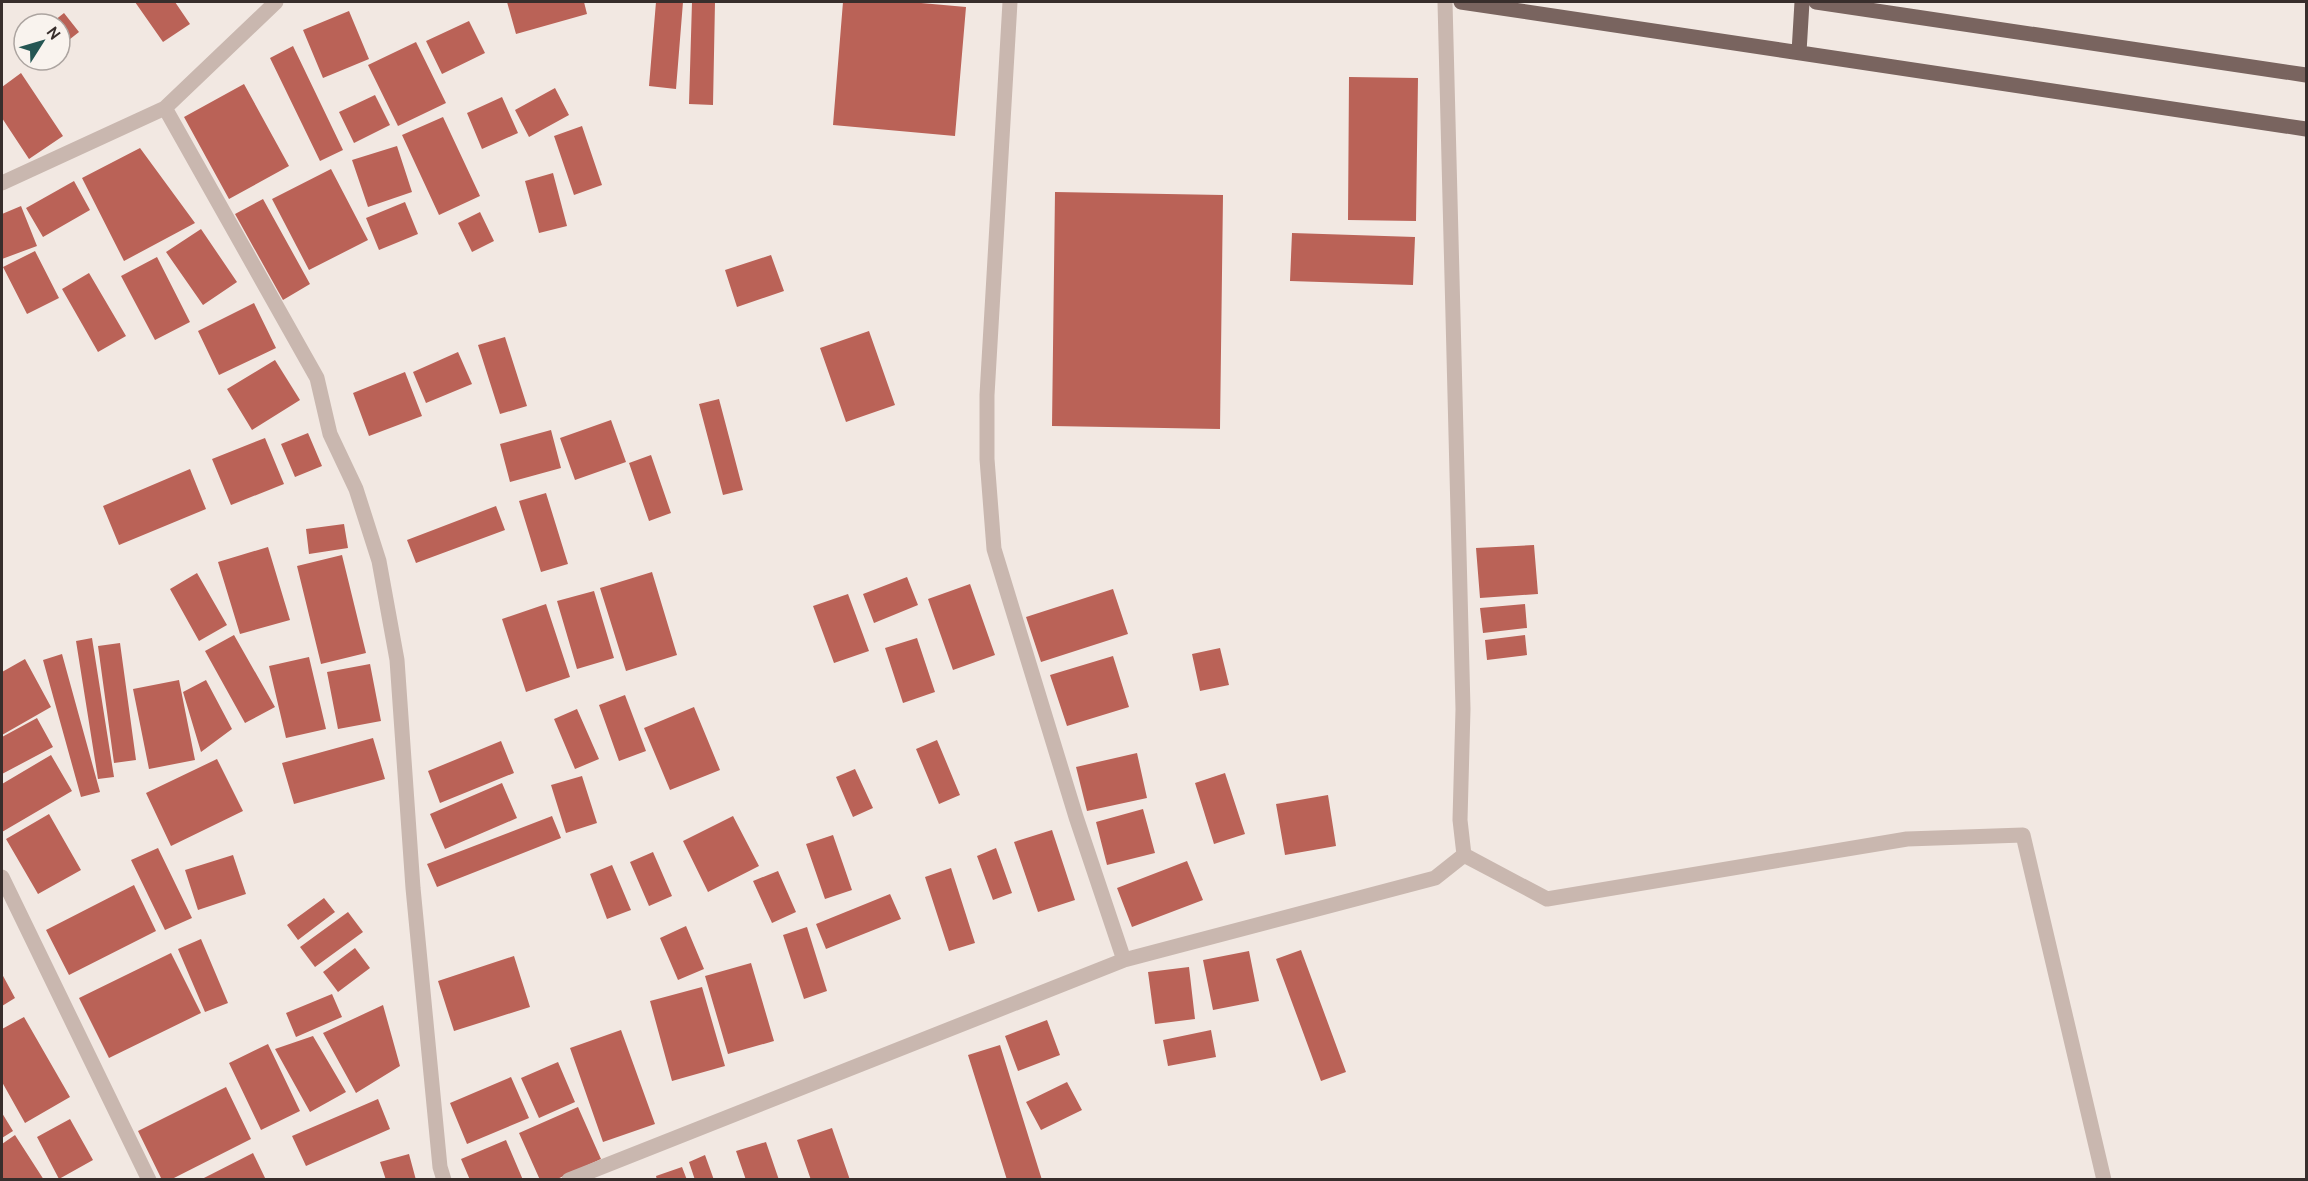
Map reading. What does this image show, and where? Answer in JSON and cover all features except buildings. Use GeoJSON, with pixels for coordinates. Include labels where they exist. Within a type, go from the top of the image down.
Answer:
{"type":"FeatureCollection","features":[{"type":"Feature","properties":{"kind":"main road"},"geometry":{"type":"LineString","coordinates":[[1461,2],[2307,129]]}},
{"type":"Feature","properties":{"kind":"main road"},"geometry":{"type":"LineString","coordinates":[[1799,52],[1802,2]]}},
{"type":"Feature","properties":{"kind":"main road"},"geometry":{"type":"LineString","coordinates":[[1816,2],[2307,75]]}},
{"type":"Feature","properties":{"kind":"street"},"geometry":{"type":"LineString","coordinates":[[2,183],[165,108],[276,2]]}},
{"type":"Feature","properties":{"kind":"street"},"geometry":{"type":"LineString","coordinates":[[1010,2],[987,395],[987,459],[994,549],[1076,818],[1124,960]]}},
{"type":"Feature","properties":{"kind":"street"},"geometry":{"type":"LineString","coordinates":[[1444,2],[1463,709],[1460,820],[1464,855]]}},
{"type":"Feature","properties":{"kind":"street"},"geometry":{"type":"LineString","coordinates":[[165,108],[317,378],[330,434],[356,489],[380,561],[398,660],[413,888],[438,1144],[444,1179]]}},
{"type":"Feature","properties":{"kind":"street"},"geometry":{"type":"LineString","coordinates":[[1464,855],[1547,898],[1907,839],[2023,835],[2104,1179]]}},
{"type":"Feature","properties":{"kind":"street"},"geometry":{"type":"LineString","coordinates":[[569,1179],[1124,960],[1435,878],[1464,855]]}},
{"type":"Feature","properties":{"kind":"street"},"geometry":{"type":"LineString","coordinates":[[2,878],[149,1179]]}}]}
